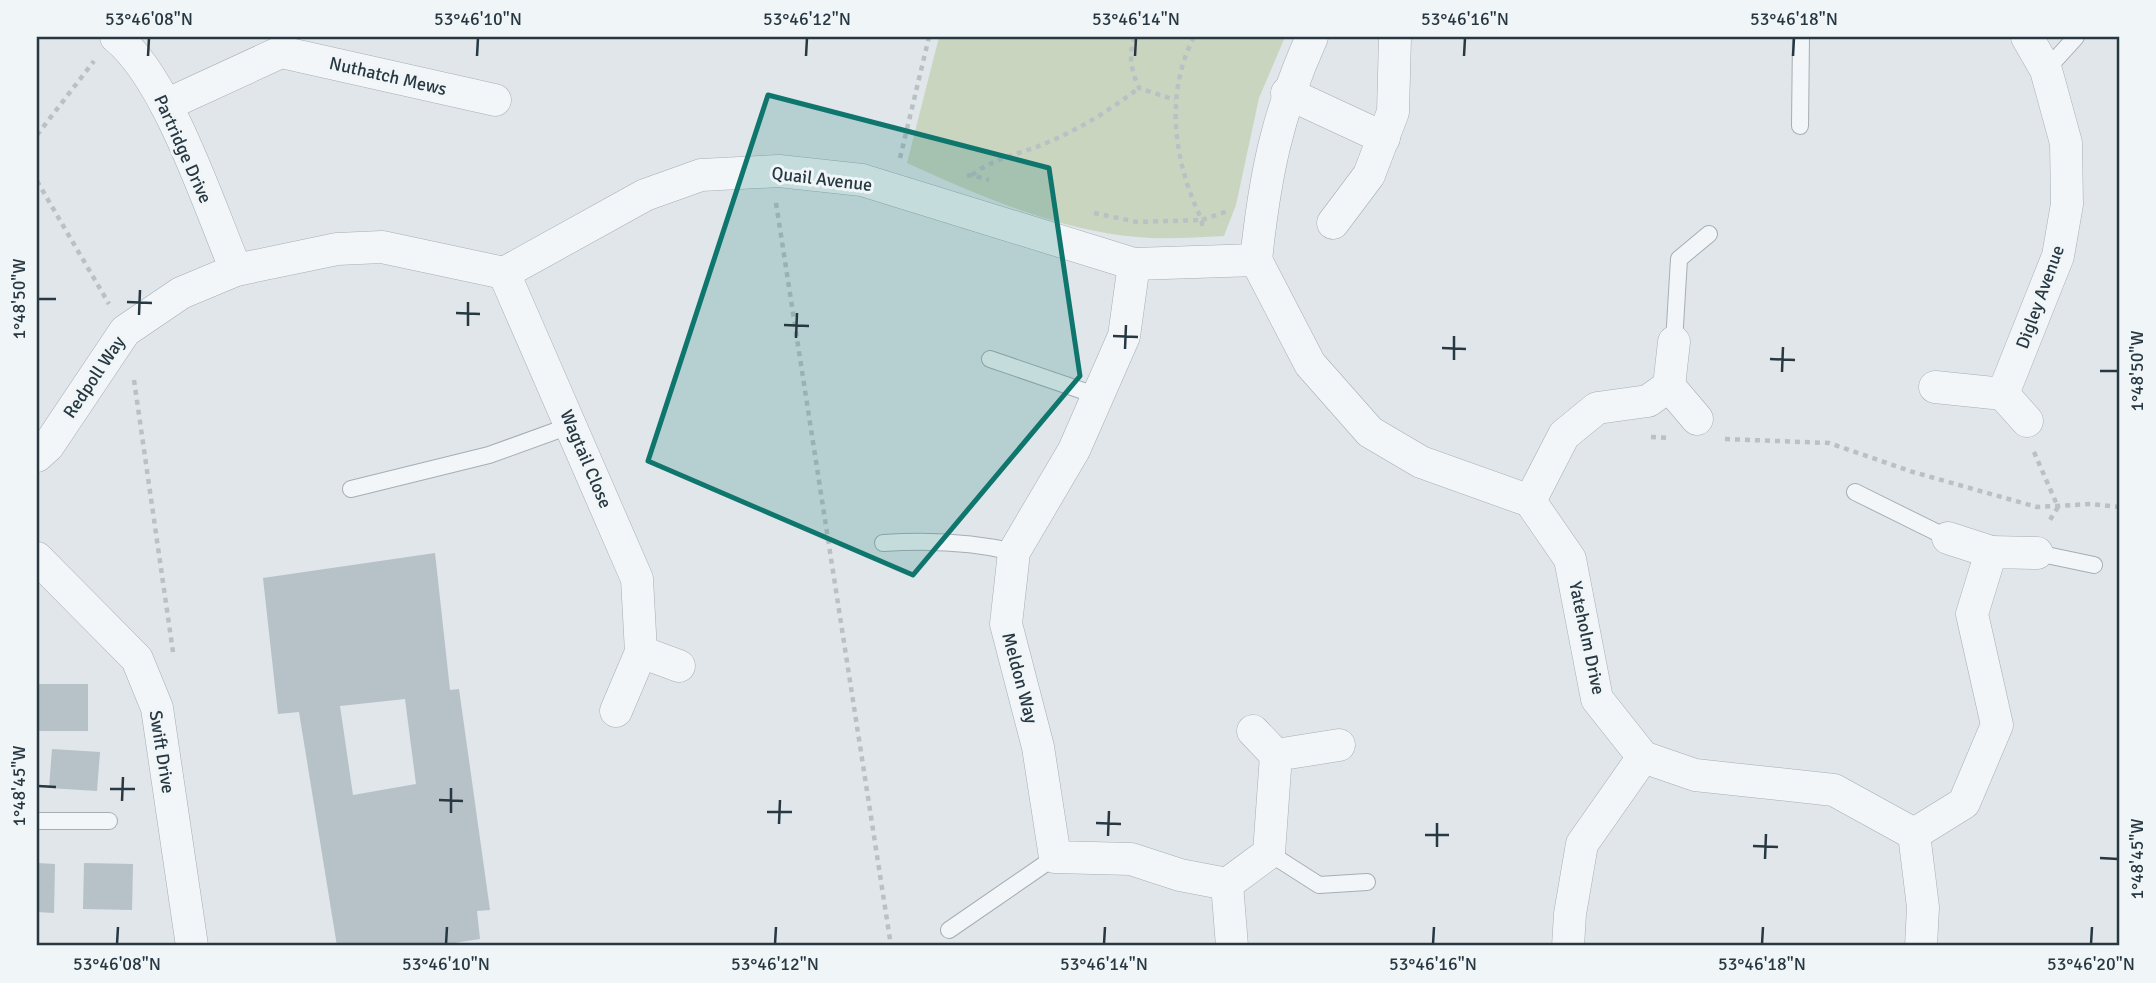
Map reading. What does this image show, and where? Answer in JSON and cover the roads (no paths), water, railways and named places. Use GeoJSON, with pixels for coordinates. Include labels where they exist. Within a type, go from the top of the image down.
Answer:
{"type":"FeatureCollection","features":[{"type":"Feature","properties":{"kind":"street"},"geometry":{"type":"LineString","coordinates":[[1312,37],[1287,93],[1263,194],[1256,260],[1310,363],[1370,432],[1421,462],[1530,501],[1564,435],[1597,408],[1648,401],[1669,386]]}},
{"type":"Feature","properties":{"kind":"street"},"geometry":{"type":"LineString","coordinates":[[1333,223],[1369,175],[1393,112],[1395,37]]}},
{"type":"Feature","properties":{"kind":"street","name":"Digley Avenue"},"geometry":{"type":"LineString","coordinates":[[2003,394],[2058,256],[2067,204],[2066,143],[2046,70],[2027,37]]}},
{"type":"Feature","properties":{"kind":"street","name":"Nuthatch Mews"},"geometry":{"type":"LineString","coordinates":[[166,105],[280,44],[495,100]]}},
{"type":"Feature","properties":{"kind":"street","name":"Partridge Drive"},"geometry":{"type":"LineString","coordinates":[[106,48],[133,51],[166,105],[236,270]]}},
{"type":"Feature","properties":{"kind":"street"},"geometry":{"type":"LineString","coordinates":[[1287,93],[1384,138]]}},
{"type":"Feature","properties":{"kind":"street","name":"Quail Avenue"},"geometry":{"type":"LineString","coordinates":[[503,272],[645,195],[701,175],[771,172],[862,180],[1134,264],[1256,260]]}},
{"type":"Feature","properties":{"kind":"street"},"geometry":{"type":"LineString","coordinates":[[236,270],[337,249],[382,247],[503,272]]}},
{"type":"Feature","properties":{"kind":"street","name":"Meldon Way"},"geometry":{"type":"LineString","coordinates":[[1055,858],[1038,747],[1006,624],[1014,552],[1074,450],[1124,336],[1134,264]]}},
{"type":"Feature","properties":{"kind":"street","name":"Redpoll Way"},"geometry":{"type":"LineString","coordinates":[[37,456],[48,446],[125,331],[181,293],[236,270]]}},
{"type":"Feature","properties":{"kind":"street","name":"Wagtail Close"},"geometry":{"type":"LineString","coordinates":[[503,272],[637,579],[641,652],[616,711]]}},
{"type":"Feature","properties":{"kind":"street"},"geometry":{"type":"LineString","coordinates":[[1674,342],[1669,386],[1697,419]]}},
{"type":"Feature","properties":{"kind":"street"},"geometry":{"type":"LineString","coordinates":[[1935,387],[2003,394],[2027,421]]}},
{"type":"Feature","properties":{"kind":"street","name":"Yateholm Drive"},"geometry":{"type":"LineString","coordinates":[[1530,501],[1570,559],[1597,699],[1643,757]]}},
{"type":"Feature","properties":{"kind":"street"},"geometry":{"type":"LineString","coordinates":[[1948,538],[1990,552],[2037,554]]}},
{"type":"Feature","properties":{"kind":"street"},"geometry":{"type":"LineString","coordinates":[[1914,834],[1964,803],[1997,725],[1972,614],[1990,552]]}},
{"type":"Feature","properties":{"kind":"street","name":"Swift Drive"},"geometry":{"type":"LineString","coordinates":[[37,558],[137,659],[157,708],[192,946]]}},
{"type":"Feature","properties":{"kind":"street"},"geometry":{"type":"LineString","coordinates":[[641,652],[679,666]]}},
{"type":"Feature","properties":{"kind":"street"},"geometry":{"type":"LineString","coordinates":[[1055,858],[1131,859],[1180,875],[1227,884],[1269,853],[1276,755],[1253,731]]}},
{"type":"Feature","properties":{"kind":"street"},"geometry":{"type":"LineString","coordinates":[[1276,755],[1339,745]]}},
{"type":"Feature","properties":{"kind":"street"},"geometry":{"type":"LineString","coordinates":[[1568,946],[1570,914],[1582,844],[1643,757],[1695,775],[1834,790],[1914,834]]}},
{"type":"Feature","properties":{"kind":"street"},"geometry":{"type":"LineString","coordinates":[[1914,834],[1923,907],[1921,946]]}},
{"type":"Feature","properties":{"kind":"street"},"geometry":{"type":"LineString","coordinates":[[1227,884],[1232,946]]}},
{"type":"Feature","properties":{"kind":"lane"},"geometry":{"type":"LineString","coordinates":[[1800,125],[1801,37]]}},
{"type":"Feature","properties":{"kind":"lane"},"geometry":{"type":"LineString","coordinates":[[2046,70],[2076,37]]}},
{"type":"Feature","properties":{"kind":"lane"},"geometry":{"type":"LineString","coordinates":[[1674,342],[1679,259],[1709,234]]}},
{"type":"Feature","properties":{"kind":"lane"},"geometry":{"type":"LineString","coordinates":[[990,359],[1098,396]]}},
{"type":"Feature","properties":{"kind":"lane"},"geometry":{"type":"LineString","coordinates":[[351,489],[489,455],[572,425]]}},
{"type":"Feature","properties":{"kind":"lane"},"geometry":{"type":"LineString","coordinates":[[1855,492],[1948,538]]}},
{"type":"Feature","properties":{"kind":"lane"},"geometry":{"type":"LineString","coordinates":[[883,543],[928,540],[974,544],[1014,552]]}},
{"type":"Feature","properties":{"kind":"lane"},"geometry":{"type":"LineString","coordinates":[[2037,554],[2094,565]]}},
{"type":"Feature","properties":{"kind":"lane"},"geometry":{"type":"LineString","coordinates":[[37,821],[109,821]]}},
{"type":"Feature","properties":{"kind":"lane"},"geometry":{"type":"LineString","coordinates":[[1269,853],[1319,885],[1367,882]]}},
{"type":"Feature","properties":{"kind":"lane"},"geometry":{"type":"LineString","coordinates":[[949,930],[1055,858]]}}]}
